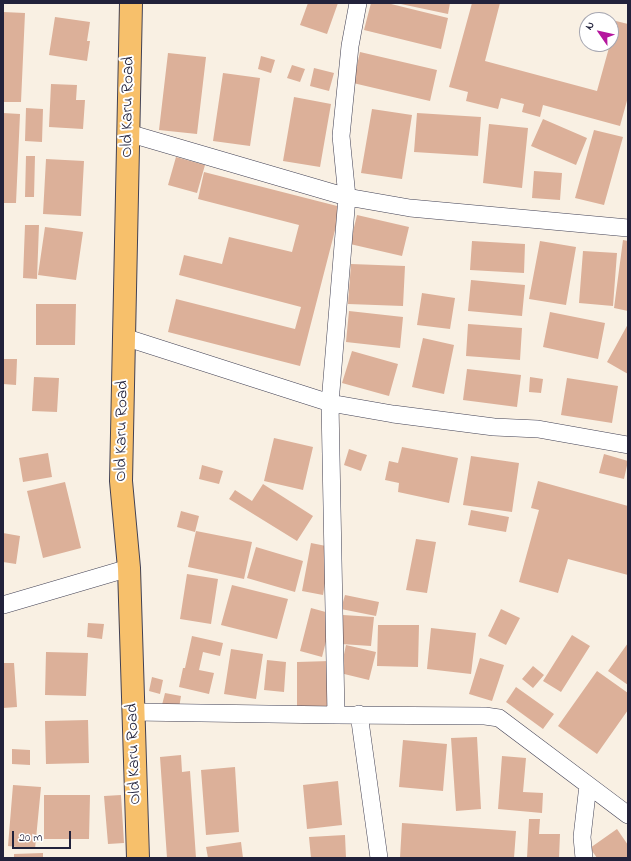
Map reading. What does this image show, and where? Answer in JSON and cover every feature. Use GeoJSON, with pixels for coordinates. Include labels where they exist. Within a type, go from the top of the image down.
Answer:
{"type":"FeatureCollection","features":[{"type":"Feature","properties":{"kind":"main road","name":"Old Karu Road"},"geometry":{"type":"LineString","coordinates":[[131,3],[121,481],[129,568],[138,858]]}},
{"type":"Feature","properties":{"kind":"street"},"geometry":{"type":"LineString","coordinates":[[336,715],[330,403],[347,197],[341,136],[350,46],[358,3]]}},
{"type":"Feature","properties":{"kind":"street"},"geometry":{"type":"LineString","coordinates":[[128,133],[347,197],[410,208],[628,228]]}},
{"type":"Feature","properties":{"kind":"street"},"geometry":{"type":"LineString","coordinates":[[124,337],[330,403],[393,414],[494,427],[538,429],[628,445]]}},
{"type":"Feature","properties":{"kind":"street"},"geometry":{"type":"LineString","coordinates":[[3,604],[129,568]]}},
{"type":"Feature","properties":{"kind":"street"},"geometry":{"type":"LineString","coordinates":[[134,712],[485,716],[499,718],[628,815]]}},
{"type":"Feature","properties":{"kind":"street"},"geometry":{"type":"LineString","coordinates":[[359,714],[379,858]]}},
{"type":"Feature","properties":{"kind":"street"},"geometry":{"type":"LineString","coordinates":[[584,858],[582,837],[588,785]]}},
{"type":"Feature","properties":{"kind":"building"},"geometry":{"type":"Polygon","coordinates":[[[308,3],[338,3],[327,34],[300,25],[308,3]]]}},
{"type":"Feature","properties":{"kind":"building"},"geometry":{"type":"Polygon","coordinates":[[[371,3],[387,3],[448,18],[441,49],[364,30],[371,3]]]}},
{"type":"Feature","properties":{"kind":"building"},"geometry":{"type":"Polygon","coordinates":[[[396,3],[450,3],[448,14],[396,3]]]}},
{"type":"Feature","properties":{"kind":"building"},"geometry":{"type":"Polygon","coordinates":[[[472,3],[500,3],[485,61],[597,91],[608,52],[619,52],[619,22],[628,24],[628,97],[620,126],[543,105],[540,117],[522,112],[524,104],[501,98],[498,109],[466,101],[468,92],[449,87],[472,3]]]}},
{"type":"Feature","properties":{"kind":"building"},"geometry":{"type":"Polygon","coordinates":[[[3,12],[25,13],[21,102],[3,102],[3,12]]]}},
{"type":"Feature","properties":{"kind":"building"},"geometry":{"type":"Polygon","coordinates":[[[55,17],[90,22],[87,41],[90,41],[87,61],[49,55],[55,17]]]}},
{"type":"Feature","properties":{"kind":"building"},"geometry":{"type":"Polygon","coordinates":[[[360,52],[437,70],[430,101],[353,83],[360,52]]]}},
{"type":"Feature","properties":{"kind":"building"},"geometry":{"type":"Polygon","coordinates":[[[168,53],[206,57],[197,134],[159,130],[168,53]]]}},
{"type":"Feature","properties":{"kind":"building"},"geometry":{"type":"Polygon","coordinates":[[[261,56],[275,60],[271,73],[258,69],[261,56]]]}},
{"type":"Feature","properties":{"kind":"building"},"geometry":{"type":"Polygon","coordinates":[[[292,65],[305,69],[300,82],[287,78],[292,65]]]}},
{"type":"Feature","properties":{"kind":"building"},"geometry":{"type":"Polygon","coordinates":[[[314,68],[334,73],[329,91],[310,86],[314,68]]]}},
{"type":"Feature","properties":{"kind":"building"},"geometry":{"type":"Polygon","coordinates":[[[223,73],[260,78],[250,146],[213,141],[223,73]]]}},
{"type":"Feature","properties":{"kind":"building"},"geometry":{"type":"Polygon","coordinates":[[[51,84],[77,85],[76,100],[85,100],[83,129],[49,127],[51,84]]]}},
{"type":"Feature","properties":{"kind":"building"},"geometry":{"type":"Polygon","coordinates":[[[294,97],[331,104],[320,167],[283,161],[294,97]]]}},
{"type":"Feature","properties":{"kind":"building"},"geometry":{"type":"Polygon","coordinates":[[[26,108],[43,109],[42,142],[25,141],[26,108]]]}},
{"type":"Feature","properties":{"kind":"building"},"geometry":{"type":"Polygon","coordinates":[[[372,109],[412,115],[402,179],[361,173],[372,109]]]}},
{"type":"Feature","properties":{"kind":"building"},"geometry":{"type":"Polygon","coordinates":[[[3,113],[20,114],[16,203],[3,203],[3,113]]]}},
{"type":"Feature","properties":{"kind":"building"},"geometry":{"type":"Polygon","coordinates":[[[417,113],[481,117],[478,156],[414,152],[417,113]]]}},
{"type":"Feature","properties":{"kind":"building"},"geometry":{"type":"Polygon","coordinates":[[[543,119],[587,138],[576,165],[531,146],[543,119]]]}},
{"type":"Feature","properties":{"kind":"building"},"geometry":{"type":"Polygon","coordinates":[[[489,124],[528,128],[522,188],[483,183],[489,124]]]}},
{"type":"Feature","properties":{"kind":"building"},"geometry":{"type":"Polygon","coordinates":[[[594,130],[623,137],[604,205],[575,198],[594,130]]]}},
{"type":"Feature","properties":{"kind":"building"},"geometry":{"type":"Polygon","coordinates":[[[26,156],[35,156],[34,197],[25,197],[26,156]]]}},
{"type":"Feature","properties":{"kind":"building"},"geometry":{"type":"Polygon","coordinates":[[[176,157],[205,165],[197,193],[168,185],[176,157]]]}},
{"type":"Feature","properties":{"kind":"building"},"geometry":{"type":"Polygon","coordinates":[[[46,159],[84,161],[81,216],[43,214],[46,159]]]}},
{"type":"Feature","properties":{"kind":"building"},"geometry":{"type":"Polygon","coordinates":[[[534,171],[562,173],[560,200],[532,198],[534,171]]]}},
{"type":"Feature","properties":{"kind":"building"},"geometry":{"type":"Polygon","coordinates":[[[204,172],[341,207],[300,366],[168,332],[176,299],[295,329],[301,307],[179,275],[184,255],[222,264],[229,237],[292,252],[299,225],[198,199],[204,172]]]}},
{"type":"Feature","properties":{"kind":"building"},"geometry":{"type":"Polygon","coordinates":[[[357,215],[409,227],[402,256],[350,244],[357,215]]]}},
{"type":"Feature","properties":{"kind":"building"},"geometry":{"type":"Polygon","coordinates":[[[25,225],[39,225],[37,279],[23,278],[25,225]]]}},
{"type":"Feature","properties":{"kind":"building"},"geometry":{"type":"Polygon","coordinates":[[[45,227],[83,232],[76,280],[38,275],[45,227]]]}},
{"type":"Feature","properties":{"kind":"building"},"geometry":{"type":"Polygon","coordinates":[[[623,240],[628,241],[628,311],[614,308],[623,240]]]}},
{"type":"Feature","properties":{"kind":"building"},"geometry":{"type":"Polygon","coordinates":[[[472,241],[525,244],[524,273],[470,270],[472,241]]]}},
{"type":"Feature","properties":{"kind":"building"},"geometry":{"type":"Polygon","coordinates":[[[540,241],[576,247],[566,305],[529,299],[540,241]]]}},
{"type":"Feature","properties":{"kind":"building"},"geometry":{"type":"Polygon","coordinates":[[[583,251],[617,253],[613,306],[579,303],[583,251]]]}},
{"type":"Feature","properties":{"kind":"building"},"geometry":{"type":"Polygon","coordinates":[[[351,264],[405,266],[403,306],[348,304],[351,264]]]}},
{"type":"Feature","properties":{"kind":"building"},"geometry":{"type":"Polygon","coordinates":[[[471,280],[525,285],[522,316],[468,311],[471,280]]]}},
{"type":"Feature","properties":{"kind":"building"},"geometry":{"type":"Polygon","coordinates":[[[422,293],[455,298],[450,329],[417,325],[422,293]]]}},
{"type":"Feature","properties":{"kind":"building"},"geometry":{"type":"Polygon","coordinates":[[[36,304],[76,304],[75,345],[36,345],[36,304]]]}},
{"type":"Feature","properties":{"kind":"building"},"geometry":{"type":"Polygon","coordinates":[[[349,311],[403,317],[400,348],[346,342],[349,311]]]}},
{"type":"Feature","properties":{"kind":"building"},"geometry":{"type":"Polygon","coordinates":[[[550,312],[605,323],[598,359],[543,347],[550,312]]]}},
{"type":"Feature","properties":{"kind":"building"},"geometry":{"type":"Polygon","coordinates":[[[468,324],[522,328],[520,360],[466,356],[468,324]]]}},
{"type":"Feature","properties":{"kind":"building"},"geometry":{"type":"Polygon","coordinates":[[[628,324],[628,374],[607,362],[628,324]]]}},
{"type":"Feature","properties":{"kind":"building"},"geometry":{"type":"Polygon","coordinates":[[[423,338],[454,345],[444,394],[412,387],[423,338]]]}},
{"type":"Feature","properties":{"kind":"building"},"geometry":{"type":"Polygon","coordinates":[[[352,351],[398,364],[389,396],[342,383],[352,351]]]}},
{"type":"Feature","properties":{"kind":"building"},"geometry":{"type":"Polygon","coordinates":[[[3,359],[17,359],[16,385],[3,384],[3,359]]]}},
{"type":"Feature","properties":{"kind":"building"},"geometry":{"type":"Polygon","coordinates":[[[467,369],[521,375],[517,407],[463,400],[467,369]]]}},
{"type":"Feature","properties":{"kind":"building"},"geometry":{"type":"Polygon","coordinates":[[[34,377],[59,378],[57,412],[32,411],[34,377]]]}},
{"type":"Feature","properties":{"kind":"building"},"geometry":{"type":"Polygon","coordinates":[[[530,377],[543,379],[541,393],[529,392],[530,377]]]}},
{"type":"Feature","properties":{"kind":"building"},"geometry":{"type":"Polygon","coordinates":[[[567,378],[618,386],[612,423],[561,415],[567,378]]]}},
{"type":"Feature","properties":{"kind":"building"},"geometry":{"type":"Polygon","coordinates":[[[274,438],[313,447],[303,490],[264,481],[274,438]]]}},
{"type":"Feature","properties":{"kind":"building"},"geometry":{"type":"Polygon","coordinates":[[[402,447],[458,458],[449,503],[398,492],[399,483],[385,480],[389,461],[398,463],[402,447]]]}},
{"type":"Feature","properties":{"kind":"building"},"geometry":{"type":"Polygon","coordinates":[[[349,449],[367,455],[361,471],[344,465],[349,449]]]}},
{"type":"Feature","properties":{"kind":"building"},"geometry":{"type":"Polygon","coordinates":[[[48,453],[52,477],[23,482],[19,458],[48,453]]]}},
{"type":"Feature","properties":{"kind":"building"},"geometry":{"type":"Polygon","coordinates":[[[604,454],[628,461],[624,479],[599,473],[604,454]]]}},
{"type":"Feature","properties":{"kind":"building"},"geometry":{"type":"Polygon","coordinates":[[[471,456],[519,463],[512,512],[463,505],[471,456]]]}},
{"type":"Feature","properties":{"kind":"building"},"geometry":{"type":"Polygon","coordinates":[[[202,465],[223,471],[219,484],[199,479],[202,465]]]}},
{"type":"Feature","properties":{"kind":"building"},"geometry":{"type":"Polygon","coordinates":[[[538,481],[628,506],[628,575],[568,559],[558,593],[519,582],[539,510],[531,508],[538,481]]]}},
{"type":"Feature","properties":{"kind":"building"},"geometry":{"type":"Polygon","coordinates":[[[65,482],[81,548],[43,558],[27,491],[65,482]]]}},
{"type":"Feature","properties":{"kind":"building"},"geometry":{"type":"Polygon","coordinates":[[[263,484],[313,516],[297,541],[229,499],[235,490],[252,501],[263,484]]]}},
{"type":"Feature","properties":{"kind":"building"},"geometry":{"type":"Polygon","coordinates":[[[471,510],[509,517],[506,532],[468,525],[471,510]]]}},
{"type":"Feature","properties":{"kind":"building"},"geometry":{"type":"Polygon","coordinates":[[[181,511],[199,516],[195,532],[177,527],[181,511]]]}},
{"type":"Feature","properties":{"kind":"building"},"geometry":{"type":"Polygon","coordinates":[[[196,531],[252,542],[244,579],[188,567],[196,531]]]}},
{"type":"Feature","properties":{"kind":"building"},"geometry":{"type":"Polygon","coordinates":[[[3,533],[20,536],[16,564],[3,562],[3,533]]]}},
{"type":"Feature","properties":{"kind":"building"},"geometry":{"type":"Polygon","coordinates":[[[416,539],[436,542],[427,593],[406,590],[416,539]]]}},
{"type":"Feature","properties":{"kind":"building"},"geometry":{"type":"Polygon","coordinates":[[[311,543],[331,547],[323,595],[302,591],[311,543]]]}},
{"type":"Feature","properties":{"kind":"building"},"geometry":{"type":"Polygon","coordinates":[[[256,547],[303,561],[295,592],[247,578],[256,547]]]}},
{"type":"Feature","properties":{"kind":"building"},"geometry":{"type":"Polygon","coordinates":[[[187,574],[218,579],[211,624],[180,619],[187,574]]]}},
{"type":"Feature","properties":{"kind":"building"},"geometry":{"type":"Polygon","coordinates":[[[232,585],[288,599],[277,639],[221,625],[232,585]]]}},
{"type":"Feature","properties":{"kind":"building"},"geometry":{"type":"Polygon","coordinates":[[[345,595],[379,602],[376,616],[341,609],[345,595]]]}},
{"type":"Feature","properties":{"kind":"building"},"geometry":{"type":"Polygon","coordinates":[[[311,608],[333,614],[322,657],[300,651],[311,608]]]}},
{"type":"Feature","properties":{"kind":"building"},"geometry":{"type":"Polygon","coordinates":[[[501,609],[520,618],[506,645],[488,636],[501,609]]]}},
{"type":"Feature","properties":{"kind":"building"},"geometry":{"type":"Polygon","coordinates":[[[343,615],[374,617],[371,646],[341,644],[343,615]]]}},
{"type":"Feature","properties":{"kind":"building"},"geometry":{"type":"Polygon","coordinates":[[[88,623],[104,624],[102,639],[87,637],[88,623]]]}},
{"type":"Feature","properties":{"kind":"building"},"geometry":{"type":"Polygon","coordinates":[[[378,625],[419,625],[418,667],[377,666],[378,625]]]}},
{"type":"Feature","properties":{"kind":"building"},"geometry":{"type":"Polygon","coordinates":[[[431,628],[476,633],[471,674],[427,669],[431,628]]]}},
{"type":"Feature","properties":{"kind":"building"},"geometry":{"type":"Polygon","coordinates":[[[572,635],[590,646],[561,692],[543,681],[572,635]]]}},
{"type":"Feature","properties":{"kind":"building"},"geometry":{"type":"Polygon","coordinates":[[[192,636],[223,643],[220,656],[203,652],[199,670],[214,673],[209,694],[179,687],[192,636]]]}},
{"type":"Feature","properties":{"kind":"building"},"geometry":{"type":"Polygon","coordinates":[[[628,643],[628,685],[608,671],[628,643]]]}},
{"type":"Feature","properties":{"kind":"building"},"geometry":{"type":"Polygon","coordinates":[[[346,645],[376,652],[369,680],[340,673],[346,645]]]}},
{"type":"Feature","properties":{"kind":"building"},"geometry":{"type":"Polygon","coordinates":[[[231,649],[263,654],[256,699],[224,694],[231,649]]]}},
{"type":"Feature","properties":{"kind":"building"},"geometry":{"type":"Polygon","coordinates":[[[46,652],[88,653],[86,696],[45,695],[46,652]]]}},
{"type":"Feature","properties":{"kind":"building"},"geometry":{"type":"Polygon","coordinates":[[[480,658],[504,665],[492,701],[469,694],[480,658]]]}},
{"type":"Feature","properties":{"kind":"building"},"geometry":{"type":"Polygon","coordinates":[[[267,660],[286,662],[284,692],[264,690],[267,660]]]}},
{"type":"Feature","properties":{"kind":"building"},"geometry":{"type":"Polygon","coordinates":[[[330,661],[330,706],[297,707],[297,662],[330,661]]]}},
{"type":"Feature","properties":{"kind":"building"},"geometry":{"type":"Polygon","coordinates":[[[3,663],[14,663],[17,707],[3,708],[3,663]]]}},
{"type":"Feature","properties":{"kind":"building"},"geometry":{"type":"Polygon","coordinates":[[[533,666],[544,675],[533,688],[522,679],[533,666]]]}},
{"type":"Feature","properties":{"kind":"building"},"geometry":{"type":"Polygon","coordinates":[[[597,671],[628,693],[628,710],[597,754],[558,726],[597,671]]]}},
{"type":"Feature","properties":{"kind":"building"},"geometry":{"type":"Polygon","coordinates":[[[152,677],[163,680],[160,694],[149,691],[152,677]]]}},
{"type":"Feature","properties":{"kind":"building"},"geometry":{"type":"Polygon","coordinates":[[[516,687],[554,714],[543,729],[506,702],[516,687]]]}},
{"type":"Feature","properties":{"kind":"building"},"geometry":{"type":"Polygon","coordinates":[[[165,693],[181,696],[179,708],[162,705],[165,693]]]}},
{"type":"Feature","properties":{"kind":"building"},"geometry":{"type":"Polygon","coordinates":[[[88,720],[89,763],[46,764],[45,721],[88,720]]]}},
{"type":"Feature","properties":{"kind":"building"},"geometry":{"type":"Polygon","coordinates":[[[477,737],[481,809],[456,811],[451,738],[477,737]]]}},
{"type":"Feature","properties":{"kind":"building"},"geometry":{"type":"Polygon","coordinates":[[[403,740],[447,744],[443,791],[399,787],[403,740]]]}},
{"type":"Feature","properties":{"kind":"building"},"geometry":{"type":"Polygon","coordinates":[[[12,749],[30,750],[30,765],[12,764],[12,749]]]}},
{"type":"Feature","properties":{"kind":"building"},"geometry":{"type":"Polygon","coordinates":[[[181,755],[182,772],[190,771],[196,858],[167,858],[160,757],[181,755]]]}},
{"type":"Feature","properties":{"kind":"building"},"geometry":{"type":"Polygon","coordinates":[[[502,756],[526,758],[523,792],[543,793],[542,813],[498,809],[502,756]]]}},
{"type":"Feature","properties":{"kind":"building"},"geometry":{"type":"Polygon","coordinates":[[[235,767],[239,832],[206,835],[201,770],[235,767]]]}},
{"type":"Feature","properties":{"kind":"building"},"geometry":{"type":"Polygon","coordinates":[[[338,781],[342,825],[307,829],[303,785],[338,781]]]}},
{"type":"Feature","properties":{"kind":"building"},"geometry":{"type":"Polygon","coordinates":[[[13,785],[41,787],[35,849],[8,846],[13,785]]]}},
{"type":"Feature","properties":{"kind":"building"},"geometry":{"type":"Polygon","coordinates":[[[44,795],[90,795],[89,839],[44,839],[44,795]]]}},
{"type":"Feature","properties":{"kind":"building"},"geometry":{"type":"Polygon","coordinates":[[[121,795],[124,843],[108,844],[104,796],[121,795]]]}},
{"type":"Feature","properties":{"kind":"building"},"geometry":{"type":"Polygon","coordinates":[[[529,819],[540,819],[539,834],[560,834],[559,858],[527,858],[529,819]]]}},
{"type":"Feature","properties":{"kind":"building"},"geometry":{"type":"Polygon","coordinates":[[[402,823],[516,831],[514,858],[400,858],[402,823]]]}},
{"type":"Feature","properties":{"kind":"building"},"geometry":{"type":"Polygon","coordinates":[[[617,829],[628,845],[628,858],[597,858],[590,848],[617,829]]]}},
{"type":"Feature","properties":{"kind":"building"},"geometry":{"type":"Polygon","coordinates":[[[345,835],[346,858],[311,858],[309,837],[345,835]]]}},
{"type":"Feature","properties":{"kind":"building"},"geometry":{"type":"Polygon","coordinates":[[[241,842],[243,858],[208,858],[206,847],[241,842]]]}},
{"type":"Feature","properties":{"kind":"building"},"geometry":{"type":"Polygon","coordinates":[[[43,853],[43,858],[14,858],[14,854],[43,853]]]}}]}
